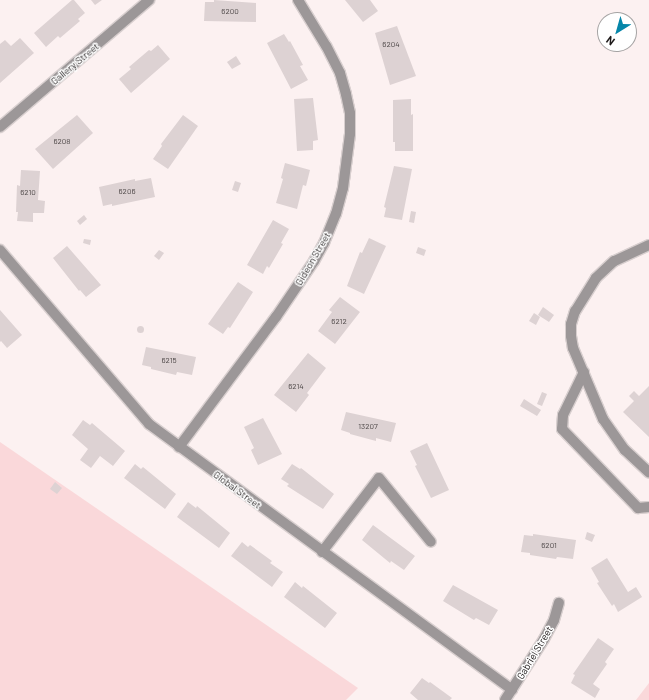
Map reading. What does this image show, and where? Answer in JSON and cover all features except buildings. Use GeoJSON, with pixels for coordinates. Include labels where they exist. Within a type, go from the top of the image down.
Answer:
{"type":"FeatureCollection","features":[{"type":"Feature","properties":{"kind":"street","name":"Gallery Street"},"geometry":{"type":"LineString","coordinates":[[0,127],[149,0]]}},
{"type":"Feature","properties":{"kind":"street","name":"Gideon Street"},"geometry":{"type":"LineString","coordinates":[[179,447],[300,283],[324,243],[342,195],[347,163],[350,112],[340,73],[326,46],[298,0]]}},
{"type":"Feature","properties":{"kind":"street"},"geometry":{"type":"LineString","coordinates":[[649,245],[628,254],[610,265],[596,278],[575,311],[571,324],[573,348],[603,419],[625,450],[649,472]]}},
{"type":"Feature","properties":{"kind":"street","name":"Global Street"},"geometry":{"type":"LineString","coordinates":[[0,250],[149,424],[512,690]]}},
{"type":"Feature","properties":{"kind":"street"},"geometry":{"type":"LineString","coordinates":[[584,372],[563,415],[562,429],[638,508],[649,507]]}},
{"type":"Feature","properties":{"kind":"street"},"geometry":{"type":"LineString","coordinates":[[322,552],[379,478],[431,542]]}},
{"type":"Feature","properties":{"kind":"street","name":"Gabriel Street"},"geometry":{"type":"LineString","coordinates":[[505,700],[544,639],[554,620],[559,603]]}},
{"type":"Feature","properties":{"kind":"shaded area"},"geometry":{"type":"Polygon","coordinates":[[[0,442],[358,688],[346,700],[0,700],[0,442]]]}},
{"type":"Feature","properties":{"kind":"shaded area"},"geometry":{"type":"Polygon","coordinates":[[[649,683],[649,700],[636,700],[649,683]]]}}]}
